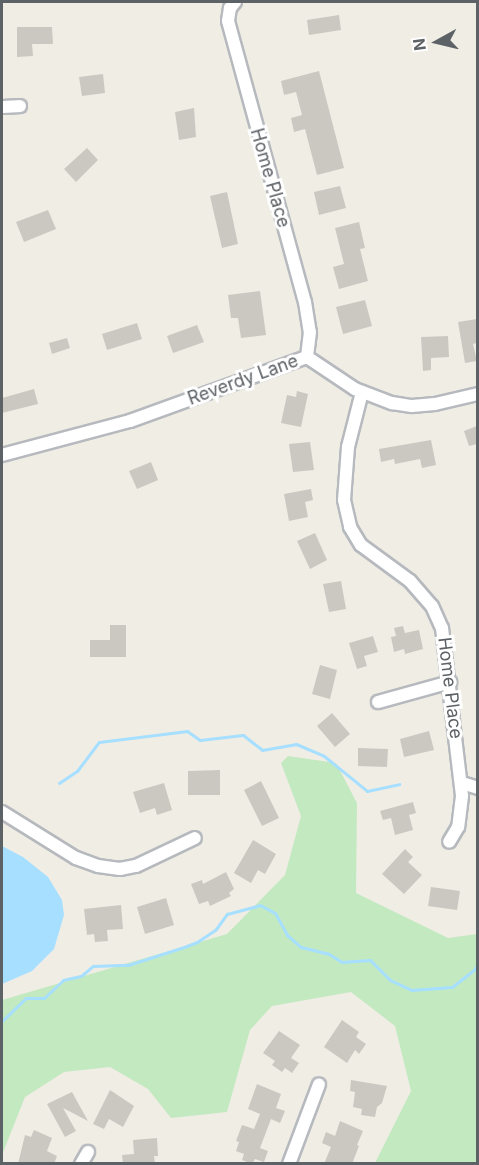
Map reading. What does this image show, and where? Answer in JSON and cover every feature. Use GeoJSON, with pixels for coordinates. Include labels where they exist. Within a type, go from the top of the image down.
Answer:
{"type":"FeatureCollection","features":[{"type":"Feature","properties":{"kind":"street","name":"Home Place"},"geometry":{"type":"LineString","coordinates":[[235,2],[230,8],[228,21],[305,302],[310,332],[307,357]]}},
{"type":"Feature","properties":{"kind":"street"},"geometry":{"type":"LineString","coordinates":[[2,107],[20,106]]}},
{"type":"Feature","properties":{"kind":"street","name":"Reverdy Lane"},"geometry":{"type":"LineString","coordinates":[[2,455],[130,421],[307,357],[362,392],[392,403],[412,406],[477,394]]}},
{"type":"Feature","properties":{"kind":"street","name":"Home Place"},"geometry":{"type":"LineString","coordinates":[[362,392],[348,447],[344,500],[350,527],[361,545],[410,581],[432,606],[442,628],[462,783],[458,827],[449,842]]}},
{"type":"Feature","properties":{"kind":"street"},"geometry":{"type":"LineString","coordinates":[[378,702],[450,682]]}},
{"type":"Feature","properties":{"kind":"street"},"geometry":{"type":"LineString","coordinates":[[462,783],[477,788]]}},
{"type":"Feature","properties":{"kind":"street"},"geometry":{"type":"LineString","coordinates":[[2,812],[76,858],[98,866],[120,869],[136,866],[195,838]]}},
{"type":"Feature","properties":{"kind":"street"},"geometry":{"type":"LineString","coordinates":[[289,1164],[319,1084]]}},
{"type":"Feature","properties":{"kind":"street"},"geometry":{"type":"LineString","coordinates":[[81,1164],[88,1152]]}},
{"type":"Feature","properties":{"kind":"green space"},"geometry":{"type":"Polygon","coordinates":[[[288,756],[336,763],[357,803],[356,893],[448,938],[477,934],[477,1163],[375,1163],[411,1091],[395,1026],[351,992],[272,1006],[250,1030],[227,1112],[171,1118],[148,1089],[110,1067],[64,1072],[25,1097],[2,1155],[2,1000],[227,934],[285,875],[301,816],[281,763],[288,756]]]}},
{"type":"Feature","properties":{"kind":"water"},"geometry":{"type":"Polygon","coordinates":[[[2,846],[23,857],[48,877],[62,900],[64,915],[54,949],[32,971],[2,984],[2,846]]]}},
{"type":"Feature","properties":{"kind":"building"},"geometry":{"type":"Polygon","coordinates":[[[339,15],[341,30],[309,35],[307,20],[339,15]]]}},
{"type":"Feature","properties":{"kind":"building"},"geometry":{"type":"Polygon","coordinates":[[[17,27],[52,27],[53,44],[32,44],[33,56],[17,57],[17,27]]]}},
{"type":"Feature","properties":{"kind":"building"},"geometry":{"type":"Polygon","coordinates":[[[319,71],[344,168],[317,175],[305,129],[294,132],[291,118],[302,115],[296,92],[284,95],[281,81],[319,71]]]}},
{"type":"Feature","properties":{"kind":"building"},"geometry":{"type":"Polygon","coordinates":[[[103,74],[105,93],[82,96],[79,77],[103,74]]]}},
{"type":"Feature","properties":{"kind":"building"},"geometry":{"type":"Polygon","coordinates":[[[194,108],[196,137],[179,140],[175,112],[194,108]]]}},
{"type":"Feature","properties":{"kind":"building"},"geometry":{"type":"Polygon","coordinates":[[[87,148],[98,160],[76,182],[64,169],[87,148]]]}},
{"type":"Feature","properties":{"kind":"building"},"geometry":{"type":"Polygon","coordinates":[[[340,186],[346,208],[319,215],[314,192],[340,186]]]}},
{"type":"Feature","properties":{"kind":"building"},"geometry":{"type":"Polygon","coordinates":[[[227,192],[238,244],[222,248],[210,196],[227,192]]]}},
{"type":"Feature","properties":{"kind":"building"},"geometry":{"type":"Polygon","coordinates":[[[48,210],[56,229],[24,242],[16,222],[48,210]]]}},
{"type":"Feature","properties":{"kind":"building"},"geometry":{"type":"Polygon","coordinates":[[[359,222],[365,248],[360,249],[368,281],[339,289],[333,267],[344,264],[335,228],[359,222]]]}},
{"type":"Feature","properties":{"kind":"building"},"geometry":{"type":"Polygon","coordinates":[[[260,291],[266,335],[241,338],[238,318],[231,318],[228,295],[260,291]]]}},
{"type":"Feature","properties":{"kind":"building"},"geometry":{"type":"Polygon","coordinates":[[[365,300],[372,326],[343,334],[336,307],[365,300]]]}},
{"type":"Feature","properties":{"kind":"building"},"geometry":{"type":"Polygon","coordinates":[[[477,319],[477,343],[473,344],[477,361],[465,363],[458,322],[477,319]]]}},
{"type":"Feature","properties":{"kind":"building"},"geometry":{"type":"Polygon","coordinates":[[[137,323],[142,339],[107,350],[102,334],[137,323]]]}},
{"type":"Feature","properties":{"kind":"building"},"geometry":{"type":"Polygon","coordinates":[[[197,325],[204,342],[173,353],[167,336],[197,325]]]}},
{"type":"Feature","properties":{"kind":"building"},"geometry":{"type":"Polygon","coordinates":[[[448,336],[449,357],[431,358],[431,370],[423,371],[421,337],[448,336]]]}},
{"type":"Feature","properties":{"kind":"building"},"geometry":{"type":"Polygon","coordinates":[[[67,338],[70,348],[52,354],[49,343],[67,338]]]}},
{"type":"Feature","properties":{"kind":"building"},"geometry":{"type":"Polygon","coordinates":[[[34,389],[38,404],[2,413],[2,398],[34,389]]]}},
{"type":"Feature","properties":{"kind":"building"},"geometry":{"type":"Polygon","coordinates":[[[297,391],[308,394],[301,427],[281,423],[287,395],[296,397],[297,391]]]}},
{"type":"Feature","properties":{"kind":"building"},"geometry":{"type":"Polygon","coordinates":[[[477,426],[477,444],[469,446],[464,431],[477,426]]]}},
{"type":"Feature","properties":{"kind":"building"},"geometry":{"type":"Polygon","coordinates":[[[431,440],[436,465],[422,468],[420,459],[395,464],[394,459],[381,462],[379,449],[431,440]]]}},
{"type":"Feature","properties":{"kind":"building"},"geometry":{"type":"Polygon","coordinates":[[[310,442],[314,470],[293,472],[289,444],[310,442]]]}},
{"type":"Feature","properties":{"kind":"building"},"geometry":{"type":"Polygon","coordinates":[[[151,462],[158,480],[137,489],[129,471],[151,462]]]}},
{"type":"Feature","properties":{"kind":"building"},"geometry":{"type":"Polygon","coordinates":[[[311,489],[313,500],[305,502],[308,517],[289,521],[284,494],[311,489]]]}},
{"type":"Feature","properties":{"kind":"building"},"geometry":{"type":"Polygon","coordinates":[[[315,533],[327,560],[310,569],[297,541],[315,533]]]}},
{"type":"Feature","properties":{"kind":"building"},"geometry":{"type":"Polygon","coordinates":[[[341,581],[346,609],[329,612],[323,584],[341,581]]]}},
{"type":"Feature","properties":{"kind":"building"},"geometry":{"type":"Polygon","coordinates":[[[110,625],[126,625],[126,657],[90,657],[90,640],[110,640],[110,625]]]}},
{"type":"Feature","properties":{"kind":"building"},"geometry":{"type":"Polygon","coordinates":[[[403,626],[405,633],[419,630],[423,649],[405,654],[404,649],[394,652],[391,637],[396,636],[394,628],[403,626]]]}},
{"type":"Feature","properties":{"kind":"building"},"geometry":{"type":"Polygon","coordinates":[[[373,636],[378,652],[364,656],[367,666],[357,669],[349,643],[373,636]]]}},
{"type":"Feature","properties":{"kind":"building"},"geometry":{"type":"Polygon","coordinates":[[[320,665],[337,670],[330,699],[312,694],[320,665]]]}},
{"type":"Feature","properties":{"kind":"building"},"geometry":{"type":"Polygon","coordinates":[[[332,713],[350,734],[335,747],[317,726],[332,713]]]}},
{"type":"Feature","properties":{"kind":"building"},"geometry":{"type":"Polygon","coordinates":[[[429,731],[434,750],[404,757],[400,739],[429,731]]]}},
{"type":"Feature","properties":{"kind":"building"},"geometry":{"type":"Polygon","coordinates":[[[358,748],[388,749],[387,767],[358,766],[358,748]]]}},
{"type":"Feature","properties":{"kind":"building"},"geometry":{"type":"Polygon","coordinates":[[[220,770],[220,795],[188,795],[188,771],[220,770]]]}},
{"type":"Feature","properties":{"kind":"building"},"geometry":{"type":"Polygon","coordinates":[[[261,781],[279,818],[262,826],[244,790],[261,781]]]}},
{"type":"Feature","properties":{"kind":"building"},"geometry":{"type":"Polygon","coordinates":[[[164,783],[172,810],[157,815],[155,808],[140,813],[133,792],[164,783]]]}},
{"type":"Feature","properties":{"kind":"building"},"geometry":{"type":"Polygon","coordinates":[[[413,802],[416,813],[409,815],[413,830],[395,835],[391,818],[383,820],[380,811],[413,802]]]}},
{"type":"Feature","properties":{"kind":"building"},"geometry":{"type":"Polygon","coordinates":[[[253,840],[276,854],[265,874],[258,870],[251,883],[234,873],[253,840]]]}},
{"type":"Feature","properties":{"kind":"building"},"geometry":{"type":"Polygon","coordinates":[[[405,849],[413,857],[408,862],[422,875],[404,894],[382,874],[405,849]]]}},
{"type":"Feature","properties":{"kind":"building"},"geometry":{"type":"Polygon","coordinates":[[[226,872],[234,889],[229,893],[231,896],[210,906],[208,901],[199,904],[191,884],[202,880],[203,884],[226,872]]]}},
{"type":"Feature","properties":{"kind":"building"},"geometry":{"type":"Polygon","coordinates":[[[431,887],[460,891],[457,910],[428,906],[431,887]]]}},
{"type":"Feature","properties":{"kind":"building"},"geometry":{"type":"Polygon","coordinates":[[[166,898],[174,925],[145,934],[137,907],[166,898]]]}},
{"type":"Feature","properties":{"kind":"building"},"geometry":{"type":"Polygon","coordinates":[[[121,905],[123,929],[107,930],[108,941],[95,942],[94,934],[87,935],[84,909],[121,905]]]}},
{"type":"Feature","properties":{"kind":"building"},"geometry":{"type":"Polygon","coordinates":[[[342,1020],[359,1032],[356,1037],[366,1044],[359,1054],[355,1050],[347,1063],[324,1047],[342,1020]]]}},
{"type":"Feature","properties":{"kind":"building"},"geometry":{"type":"Polygon","coordinates":[[[279,1031],[300,1045],[291,1058],[299,1063],[292,1073],[285,1068],[282,1072],[272,1065],[275,1061],[263,1053],[279,1031]]]}},
{"type":"Feature","properties":{"kind":"building"},"geometry":{"type":"Polygon","coordinates":[[[351,1080],[387,1086],[375,1117],[361,1115],[362,1109],[353,1107],[355,1092],[350,1091],[351,1080]]]}},
{"type":"Feature","properties":{"kind":"building"},"geometry":{"type":"Polygon","coordinates":[[[257,1084],[281,1094],[276,1108],[285,1111],[280,1123],[271,1119],[260,1148],[268,1151],[264,1162],[255,1159],[252,1164],[242,1160],[244,1154],[236,1151],[239,1142],[236,1141],[242,1125],[254,1129],[260,1114],[248,1109],[257,1084]]]}},
{"type":"Feature","properties":{"kind":"building"},"geometry":{"type":"Polygon","coordinates":[[[110,1090],[134,1106],[123,1127],[109,1119],[104,1129],[93,1124],[110,1090]]]}},
{"type":"Feature","properties":{"kind":"building"},"geometry":{"type":"Polygon","coordinates":[[[72,1092],[88,1121],[63,1108],[76,1131],[65,1137],[47,1104],[72,1092]]]}},
{"type":"Feature","properties":{"kind":"building"},"geometry":{"type":"Polygon","coordinates":[[[340,1121],[363,1131],[357,1145],[359,1146],[352,1164],[324,1164],[331,1147],[322,1143],[326,1132],[335,1136],[340,1121]]]}},
{"type":"Feature","properties":{"kind":"building"},"geometry":{"type":"Polygon","coordinates":[[[34,1130],[52,1138],[47,1151],[57,1156],[54,1164],[18,1164],[25,1135],[31,1137],[34,1130]]]}},
{"type":"Feature","properties":{"kind":"building"},"geometry":{"type":"Polygon","coordinates":[[[157,1138],[158,1156],[154,1156],[155,1164],[123,1164],[122,1155],[134,1154],[133,1140],[157,1138]]]}},
{"type":"Feature","properties":{"kind":"waterway"},"geometry":{"type":"LineString","coordinates":[[59,783],[77,771],[99,742],[187,731],[200,740],[243,735],[262,750],[296,744],[324,756],[367,791],[399,784]]}},
{"type":"Feature","properties":{"kind":"waterway"},"geometry":{"type":"LineString","coordinates":[[2,1021],[26,998],[44,998],[63,980],[81,976],[93,966],[128,965],[184,947],[197,942],[216,929],[227,914],[260,905],[275,913],[287,935],[301,947],[329,954],[342,962],[370,960],[390,980],[411,990],[452,987],[475,969],[478,963]]}}]}
